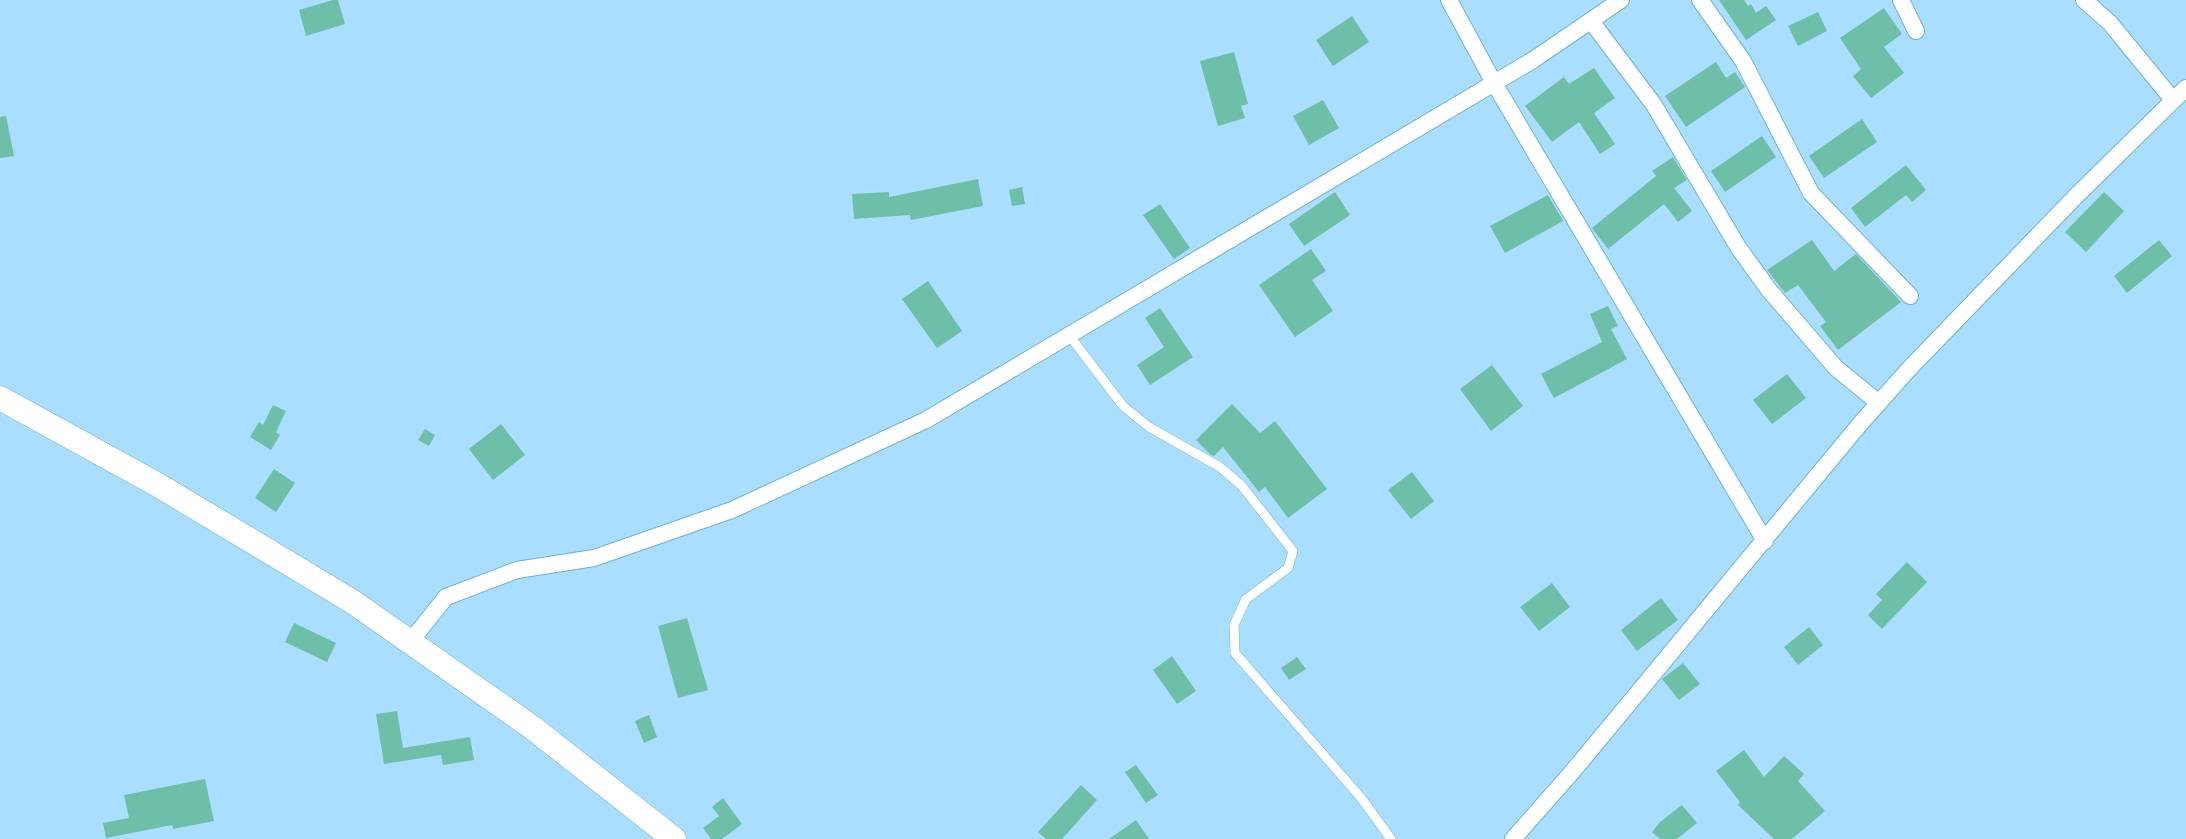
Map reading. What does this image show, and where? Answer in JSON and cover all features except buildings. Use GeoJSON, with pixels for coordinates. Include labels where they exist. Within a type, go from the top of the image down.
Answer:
{"type":"FeatureCollection","features":[{"type":"Feature","properties":{"kind":"main road"},"geometry":{"type":"LineString","coordinates":[[0,398],[158,485],[353,602],[533,728],[674,839]]}},
{"type":"Feature","properties":{"kind":"street"},"geometry":{"type":"LineString","coordinates":[[1449,0],[1494,83],[1765,541]]}},
{"type":"Feature","properties":{"kind":"street"},"geometry":{"type":"LineString","coordinates":[[410,642],[446,597],[517,570],[594,558],[732,510],[926,420],[1533,60],[1621,0]]}},
{"type":"Feature","properties":{"kind":"street"},"geometry":{"type":"LineString","coordinates":[[1700,0],[1742,60],[1811,193],[1910,296]]}},
{"type":"Feature","properties":{"kind":"street"},"geometry":{"type":"LineString","coordinates":[[1901,0],[1916,31]]}},
{"type":"Feature","properties":{"kind":"street"},"geometry":{"type":"LineString","coordinates":[[2084,0],[2110,24],[2173,100]]}},
{"type":"Feature","properties":{"kind":"street"},"geometry":{"type":"LineString","coordinates":[[1591,21],[1654,105],[1738,247],[1769,290],[1836,368],[1879,403]]}},
{"type":"Feature","properties":{"kind":"street"},"geometry":{"type":"LineString","coordinates":[[1513,839],[1573,771],[1908,370],[2077,195],[2186,88]]}},
{"type":"Feature","properties":{"kind":"lane"},"geometry":{"type":"LineString","coordinates":[[1069,335],[1123,406],[1149,428],[1220,467],[1242,486],[1293,551],[1288,568],[1246,599],[1234,624],[1236,653],[1362,800],[1391,839]]}}]}
